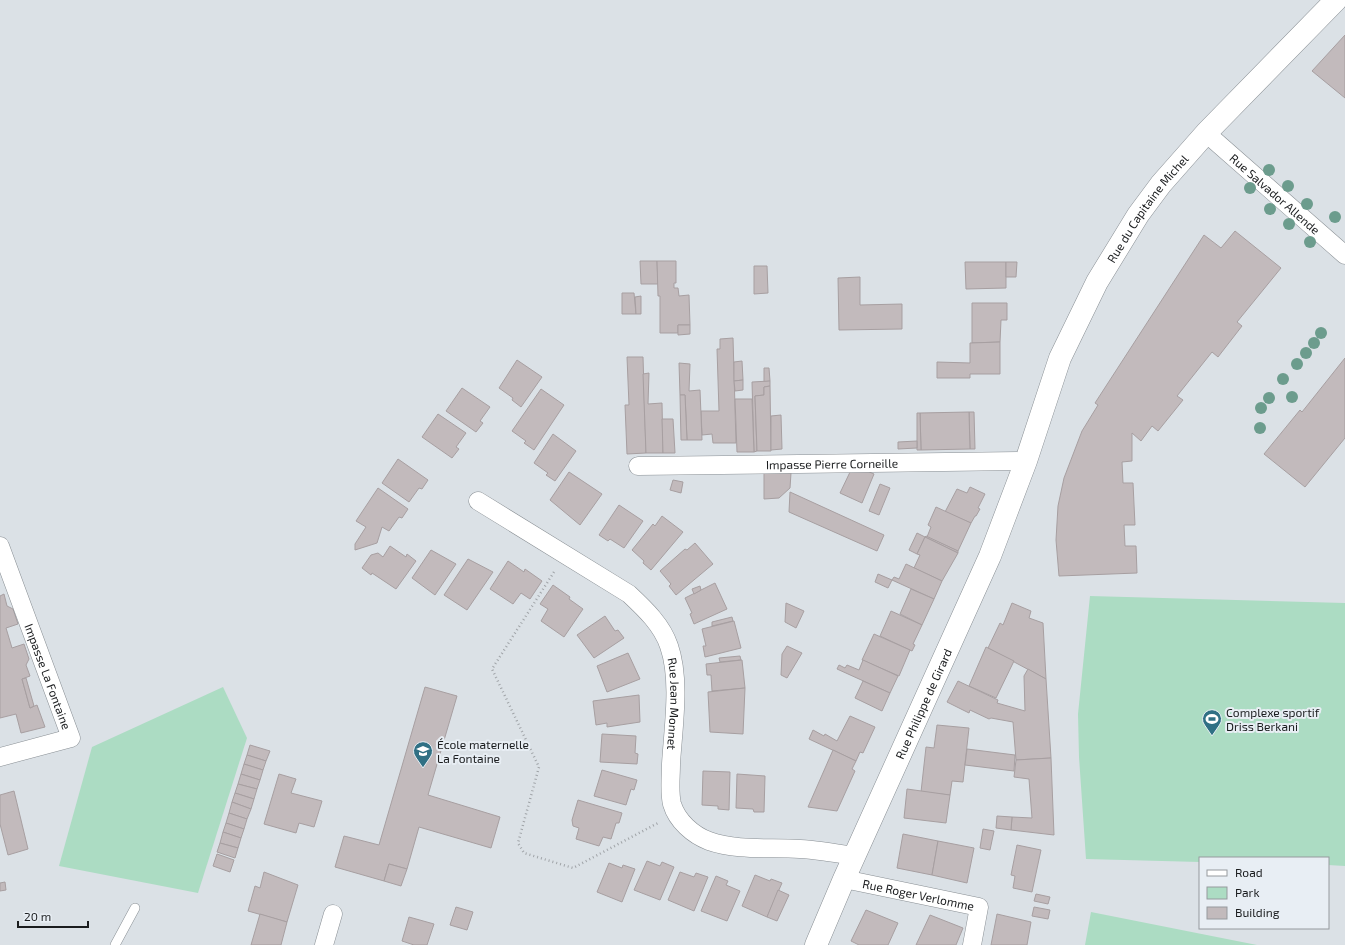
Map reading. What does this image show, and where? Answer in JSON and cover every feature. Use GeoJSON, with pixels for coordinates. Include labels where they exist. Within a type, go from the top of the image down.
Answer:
{"type":"FeatureCollection","features":[{"type":"Feature","properties":{"kind":"main road","name":"Rue du Capitaine Michel"},"geometry":{"type":"LineString","coordinates":[[1026,461],[1060,358],[1097,282],[1131,226],[1161,184],[1206,133],[1336,0]]}},
{"type":"Feature","properties":{"kind":"main road","name":"Rue Philippe de Girard"},"geometry":{"type":"LineString","coordinates":[[816,945],[854,856],[990,556],[1026,461]]}},
{"type":"Feature","properties":{"kind":"street","name":"Rue Salvador Allende"},"geometry":{"type":"LineString","coordinates":[[1206,133],[1345,254]]}},
{"type":"Feature","properties":{"kind":"street","name":"Impasse Pierre Corneille"},"geometry":{"type":"LineString","coordinates":[[638,466],[1026,461]]}},
{"type":"Feature","properties":{"kind":"street","name":"Rue Jean Monnet"},"geometry":{"type":"LineString","coordinates":[[478,501],[629,594],[645,608],[658,625],[669,646],[674,666],[670,784],[672,804],[680,820],[692,832],[710,841],[735,846],[801,848],[854,856]]}},
{"type":"Feature","properties":{"kind":"street","name":"Impasse La Fontaine"},"geometry":{"type":"LineString","coordinates":[[0,546],[71,738],[0,757]]}},
{"type":"Feature","properties":{"kind":"street","name":"Rue Roger Verlomme"},"geometry":{"type":"LineString","coordinates":[[844,879],[979,907],[972,945]]}},
{"type":"Feature","properties":{"kind":"street"},"geometry":{"type":"LineString","coordinates":[[324,945],[333,914]]}},
{"type":"Feature","properties":{"kind":"lane"},"geometry":{"type":"LineString","coordinates":[[115,945],[135,908]]}},
{"type":"Feature","properties":{"kind":"path"},"geometry":{"type":"LineString","coordinates":[[565,555],[492,669],[539,767],[518,843],[524,853],[573,868],[677,813]]}},
{"type":"Feature","properties":{"kind":"green space","name":"Complexe sportif Driss Berkani"},"geometry":{"type":"Polygon","coordinates":[[[1090,596],[1345,603],[1345,866],[1329,865],[1329,857],[1199,857],[1199,862],[1086,859],[1079,757],[1078,714],[1090,596]]]}},
{"type":"Feature","properties":{"kind":"green space"},"geometry":{"type":"Polygon","coordinates":[[[223,687],[247,738],[198,893],[59,866],[92,747],[223,687]]]}},
{"type":"Feature","properties":{"kind":"green space"},"geometry":{"type":"Polygon","coordinates":[[[1091,912],[1257,945],[1085,945],[1091,912]]]}},
{"type":"Feature","properties":{"kind":"building"},"geometry":{"type":"Polygon","coordinates":[[[1345,35],[1345,98],[1312,71],[1345,35]]]}},
{"type":"Feature","properties":{"kind":"building"},"geometry":{"type":"Polygon","coordinates":[[[1235,231],[1281,268],[1237,322],[1242,326],[1218,357],[1212,352],[1177,396],[1183,400],[1158,431],[1152,426],[1141,441],[1132,433],[1132,461],[1122,462],[1123,483],[1133,483],[1135,525],[1124,525],[1125,546],[1136,546],[1137,573],[1059,576],[1056,540],[1058,506],[1064,478],[1082,431],[1098,405],[1095,403],[1204,235],[1221,248],[1235,231]]]}},
{"type":"Feature","properties":{"kind":"building"},"geometry":{"type":"Polygon","coordinates":[[[640,261],[657,261],[658,284],[641,284],[640,261]]]}},
{"type":"Feature","properties":{"kind":"building"},"geometry":{"type":"Polygon","coordinates":[[[657,261],[676,261],[676,283],[674,283],[674,288],[678,288],[679,296],[689,295],[690,325],[678,325],[678,333],[660,333],[660,296],[658,296],[657,261]]]}},
{"type":"Feature","properties":{"kind":"building"},"geometry":{"type":"Polygon","coordinates":[[[965,262],[1006,262],[1006,288],[966,289],[965,262]]]}},
{"type":"Feature","properties":{"kind":"building"},"geometry":{"type":"Polygon","coordinates":[[[1006,262],[1017,262],[1016,277],[1006,277],[1006,262]]]}},
{"type":"Feature","properties":{"kind":"building"},"geometry":{"type":"Polygon","coordinates":[[[754,266],[767,266],[768,293],[754,294],[754,266]]]}},
{"type":"Feature","properties":{"kind":"building"},"geometry":{"type":"Polygon","coordinates":[[[860,277],[860,305],[902,304],[902,329],[839,330],[838,278],[860,277]]]}},
{"type":"Feature","properties":{"kind":"building"},"geometry":{"type":"Polygon","coordinates":[[[622,293],[634,293],[636,314],[622,314],[622,293]]]}},
{"type":"Feature","properties":{"kind":"building"},"geometry":{"type":"Polygon","coordinates":[[[641,296],[641,314],[636,314],[635,297],[641,296]]]}},
{"type":"Feature","properties":{"kind":"building"},"geometry":{"type":"Polygon","coordinates":[[[972,303],[1007,303],[1007,320],[1001,320],[1000,342],[972,343],[972,303]]]}},
{"type":"Feature","properties":{"kind":"building"},"geometry":{"type":"Polygon","coordinates":[[[678,325],[690,325],[690,334],[678,335],[678,325]]]}},
{"type":"Feature","properties":{"kind":"building"},"geometry":{"type":"Polygon","coordinates":[[[733,338],[736,443],[713,443],[712,434],[702,435],[701,411],[719,411],[717,349],[720,349],[720,339],[733,338]]]}},
{"type":"Feature","properties":{"kind":"building"},"geometry":{"type":"Polygon","coordinates":[[[1000,342],[1000,374],[970,374],[970,378],[937,378],[937,362],[970,363],[970,343],[1000,342]]]}},
{"type":"Feature","properties":{"kind":"building"},"geometry":{"type":"Polygon","coordinates":[[[627,357],[643,357],[646,453],[627,454],[625,405],[629,405],[627,357]]]}},
{"type":"Feature","properties":{"kind":"building"},"geometry":{"type":"Polygon","coordinates":[[[1345,358],[1345,438],[1305,487],[1264,454],[1300,410],[1302,412],[1345,358]]]}},
{"type":"Feature","properties":{"kind":"building"},"geometry":{"type":"Polygon","coordinates":[[[517,360],[542,377],[521,407],[512,400],[513,398],[499,388],[517,360]]]}},
{"type":"Feature","properties":{"kind":"building"},"geometry":{"type":"Polygon","coordinates":[[[742,361],[743,380],[734,381],[734,362],[742,361]]]}},
{"type":"Feature","properties":{"kind":"building"},"geometry":{"type":"Polygon","coordinates":[[[679,363],[690,364],[689,391],[700,390],[702,440],[687,440],[685,395],[680,395],[679,363]]]}},
{"type":"Feature","properties":{"kind":"building"},"geometry":{"type":"Polygon","coordinates":[[[764,368],[769,368],[770,381],[764,382],[764,368]]]}},
{"type":"Feature","properties":{"kind":"building"},"geometry":{"type":"Polygon","coordinates":[[[649,373],[648,404],[662,403],[663,453],[646,453],[643,374],[649,373]]]}},
{"type":"Feature","properties":{"kind":"building"},"geometry":{"type":"Polygon","coordinates":[[[743,380],[743,390],[735,391],[734,381],[743,380]]]}},
{"type":"Feature","properties":{"kind":"building"},"geometry":{"type":"Polygon","coordinates":[[[770,381],[770,386],[764,387],[764,395],[755,396],[757,451],[754,452],[752,382],[770,381]]]}},
{"type":"Feature","properties":{"kind":"building"},"geometry":{"type":"Polygon","coordinates":[[[770,386],[771,451],[757,451],[755,396],[764,395],[764,387],[770,386]]]}},
{"type":"Feature","properties":{"kind":"building"},"geometry":{"type":"Polygon","coordinates":[[[462,388],[490,407],[480,421],[483,423],[476,432],[446,411],[462,388]]]}},
{"type":"Feature","properties":{"kind":"building"},"geometry":{"type":"Polygon","coordinates":[[[541,389],[564,405],[534,450],[524,443],[526,441],[512,431],[541,389]]]}},
{"type":"Feature","properties":{"kind":"building"},"geometry":{"type":"Polygon","coordinates":[[[680,395],[685,395],[687,440],[681,440],[680,395]]]}},
{"type":"Feature","properties":{"kind":"building"},"geometry":{"type":"Polygon","coordinates":[[[735,399],[752,399],[754,452],[737,452],[735,399]]]}},
{"type":"Feature","properties":{"kind":"building"},"geometry":{"type":"Polygon","coordinates":[[[969,412],[974,412],[975,449],[970,449],[969,412]]]}},
{"type":"Feature","properties":{"kind":"building"},"geometry":{"type":"Polygon","coordinates":[[[969,412],[970,449],[921,450],[920,413],[969,412]]]}},
{"type":"Feature","properties":{"kind":"building"},"geometry":{"type":"Polygon","coordinates":[[[917,413],[920,413],[921,450],[917,450],[917,413]]]}},
{"type":"Feature","properties":{"kind":"building"},"geometry":{"type":"Polygon","coordinates":[[[438,414],[466,433],[456,447],[459,449],[452,458],[422,437],[438,414]]]}},
{"type":"Feature","properties":{"kind":"building"},"geometry":{"type":"Polygon","coordinates":[[[781,415],[782,449],[771,450],[771,416],[781,415]]]}},
{"type":"Feature","properties":{"kind":"building"},"geometry":{"type":"Polygon","coordinates":[[[662,419],[673,419],[675,453],[663,453],[662,419]]]}},
{"type":"Feature","properties":{"kind":"building"},"geometry":{"type":"Polygon","coordinates":[[[553,434],[576,451],[555,481],[546,475],[548,473],[534,463],[553,434]]]}},
{"type":"Feature","properties":{"kind":"building"},"geometry":{"type":"Polygon","coordinates":[[[917,441],[917,448],[898,449],[898,442],[917,441]]]}},
{"type":"Feature","properties":{"kind":"building"},"geometry":{"type":"Polygon","coordinates":[[[398,459],[428,480],[422,489],[419,488],[409,502],[382,483],[398,459]]]}},
{"type":"Feature","properties":{"kind":"building"},"geometry":{"type":"Polygon","coordinates":[[[851,470],[865,470],[874,474],[862,503],[840,493],[851,470]]]}},
{"type":"Feature","properties":{"kind":"building"},"geometry":{"type":"Polygon","coordinates":[[[569,472],[602,494],[580,525],[550,500],[569,472]]]}},
{"type":"Feature","properties":{"kind":"building"},"geometry":{"type":"Polygon","coordinates":[[[764,473],[791,473],[790,488],[779,498],[764,499],[764,473]]]}},
{"type":"Feature","properties":{"kind":"building"},"geometry":{"type":"Polygon","coordinates":[[[673,480],[683,482],[681,493],[670,490],[673,480]]]}},
{"type":"Feature","properties":{"kind":"building"},"geometry":{"type":"Polygon","coordinates":[[[880,484],[890,488],[879,515],[869,511],[880,484]]]}},
{"type":"Feature","properties":{"kind":"building"},"geometry":{"type":"Polygon","coordinates":[[[970,487],[985,494],[978,508],[980,509],[971,523],[945,512],[957,489],[967,493],[970,487]]]}},
{"type":"Feature","properties":{"kind":"building"},"geometry":{"type":"Polygon","coordinates":[[[378,488],[408,509],[402,518],[399,517],[389,531],[382,527],[377,543],[355,550],[355,544],[366,527],[356,521],[378,488]]]}},
{"type":"Feature","properties":{"kind":"building"},"geometry":{"type":"Polygon","coordinates":[[[790,492],[884,535],[877,551],[789,512],[790,492]]]}},
{"type":"Feature","properties":{"kind":"building"},"geometry":{"type":"Polygon","coordinates":[[[619,505],[643,521],[624,548],[610,539],[608,541],[599,535],[619,505]]]}},
{"type":"Feature","properties":{"kind":"building"},"geometry":{"type":"Polygon","coordinates":[[[936,507],[971,523],[958,551],[927,537],[931,527],[928,525],[936,507]]]}},
{"type":"Feature","properties":{"kind":"building"},"geometry":{"type":"Polygon","coordinates":[[[662,516],[683,532],[651,570],[632,550],[653,524],[655,526],[662,516]]]}},
{"type":"Feature","properties":{"kind":"building"},"geometry":{"type":"Polygon","coordinates":[[[917,533],[925,537],[917,554],[909,550],[917,533]]]}},
{"type":"Feature","properties":{"kind":"building"},"geometry":{"type":"Polygon","coordinates":[[[926,536],[958,551],[958,553],[925,537],[926,536]]]}},
{"type":"Feature","properties":{"kind":"building"},"geometry":{"type":"Polygon","coordinates":[[[925,537],[958,553],[942,581],[914,568],[920,555],[917,554],[925,537]]]}},
{"type":"Feature","properties":{"kind":"building"},"geometry":{"type":"Polygon","coordinates":[[[695,543],[713,564],[676,595],[669,586],[671,584],[660,571],[685,549],[687,550],[695,543]]]}},
{"type":"Feature","properties":{"kind":"building"},"geometry":{"type":"Polygon","coordinates":[[[390,546],[406,557],[407,554],[416,561],[396,589],[372,573],[371,575],[362,568],[371,555],[378,553],[383,557],[390,546]]]}},
{"type":"Feature","properties":{"kind":"building"},"geometry":{"type":"Polygon","coordinates":[[[431,550],[456,564],[435,595],[412,578],[431,550]]]}},
{"type":"Feature","properties":{"kind":"building"},"geometry":{"type":"Polygon","coordinates":[[[468,559],[493,572],[467,610],[444,595],[468,559]]]}},
{"type":"Feature","properties":{"kind":"building"},"geometry":{"type":"Polygon","coordinates":[[[508,561],[524,572],[525,569],[542,581],[530,599],[521,593],[513,604],[490,589],[508,561]]]}},
{"type":"Feature","properties":{"kind":"building"},"geometry":{"type":"Polygon","coordinates":[[[906,564],[942,581],[934,599],[892,580],[894,577],[899,579],[906,564]]]}},
{"type":"Feature","properties":{"kind":"building"},"geometry":{"type":"Polygon","coordinates":[[[878,574],[892,580],[888,588],[875,582],[878,574]]]}},
{"type":"Feature","properties":{"kind":"building"},"geometry":{"type":"Polygon","coordinates":[[[715,583],[727,609],[694,624],[690,614],[692,613],[685,598],[715,583]]]}},
{"type":"Feature","properties":{"kind":"building"},"geometry":{"type":"Polygon","coordinates":[[[553,585],[570,597],[569,599],[583,609],[564,637],[541,621],[548,609],[540,604],[553,585]]]}},
{"type":"Feature","properties":{"kind":"building"},"geometry":{"type":"Polygon","coordinates":[[[700,586],[701,590],[694,594],[692,589],[700,586]]]}},
{"type":"Feature","properties":{"kind":"building"},"geometry":{"type":"Polygon","coordinates":[[[911,589],[934,599],[922,625],[900,614],[911,589]]]}},
{"type":"Feature","properties":{"kind":"building"},"geometry":{"type":"Polygon","coordinates":[[[4,594],[7,606],[13,609],[18,624],[6,628],[12,648],[24,644],[29,659],[26,665],[30,676],[22,679],[30,708],[37,705],[45,727],[21,733],[16,714],[0,718],[0,596],[4,594]]]}},
{"type":"Feature","properties":{"kind":"building"},"geometry":{"type":"Polygon","coordinates":[[[786,603],[804,611],[796,628],[785,622],[786,603]]]}},
{"type":"Feature","properties":{"kind":"building"},"geometry":{"type":"Polygon","coordinates":[[[1012,603],[1031,611],[1029,618],[1043,623],[1046,679],[988,648],[1000,623],[1003,625],[1012,603]]]}},
{"type":"Feature","properties":{"kind":"building"},"geometry":{"type":"Polygon","coordinates":[[[891,611],[922,625],[913,644],[915,645],[912,651],[880,636],[891,611]]]}},
{"type":"Feature","properties":{"kind":"building"},"geometry":{"type":"Polygon","coordinates":[[[605,616],[615,631],[618,630],[624,638],[594,658],[577,635],[605,616]]]}},
{"type":"Feature","properties":{"kind":"building"},"geometry":{"type":"Polygon","coordinates":[[[732,617],[733,621],[712,626],[712,622],[732,617]]]}},
{"type":"Feature","properties":{"kind":"building"},"geometry":{"type":"Polygon","coordinates":[[[734,621],[741,648],[705,657],[703,646],[706,646],[702,629],[734,621]]]}},
{"type":"Feature","properties":{"kind":"building"},"geometry":{"type":"Polygon","coordinates":[[[874,634],[910,650],[899,676],[862,660],[874,634]]]}},
{"type":"Feature","properties":{"kind":"building"},"geometry":{"type":"Polygon","coordinates":[[[787,646],[802,653],[787,678],[781,675],[782,654],[787,646]]]}},
{"type":"Feature","properties":{"kind":"building"},"geometry":{"type":"Polygon","coordinates":[[[986,647],[1014,661],[996,698],[969,686],[986,647]]]}},
{"type":"Feature","properties":{"kind":"building"},"geometry":{"type":"Polygon","coordinates":[[[628,653],[640,679],[607,692],[597,666],[628,653]]]}},
{"type":"Feature","properties":{"kind":"building"},"geometry":{"type":"Polygon","coordinates":[[[740,656],[741,660],[720,662],[719,658],[740,656]]]}},
{"type":"Feature","properties":{"kind":"building"},"geometry":{"type":"Polygon","coordinates":[[[742,660],[745,688],[712,691],[711,675],[707,675],[706,664],[742,660]]]}},
{"type":"Feature","properties":{"kind":"building"},"geometry":{"type":"Polygon","coordinates":[[[863,660],[898,676],[890,693],[837,669],[839,665],[845,668],[847,665],[859,670],[863,660]]]}},
{"type":"Feature","properties":{"kind":"building"},"geometry":{"type":"Polygon","coordinates":[[[1028,669],[1046,679],[1051,758],[1016,760],[1013,722],[991,718],[989,719],[970,710],[969,713],[947,702],[958,681],[998,700],[997,703],[1025,711],[1024,676],[1028,669]]]}},
{"type":"Feature","properties":{"kind":"building"},"geometry":{"type":"Polygon","coordinates":[[[26,678],[34,706],[30,708],[22,679],[26,678]]]}},
{"type":"Feature","properties":{"kind":"building"},"geometry":{"type":"Polygon","coordinates":[[[863,681],[890,693],[882,711],[855,698],[863,681]]]}},
{"type":"Feature","properties":{"kind":"building"},"geometry":{"type":"Polygon","coordinates":[[[425,687],[457,696],[428,795],[500,817],[491,848],[419,827],[407,869],[389,864],[384,881],[335,867],[344,836],[379,845],[425,687]]]}},
{"type":"Feature","properties":{"kind":"building"},"geometry":{"type":"Polygon","coordinates":[[[745,688],[743,734],[710,732],[708,692],[745,688]]]}},
{"type":"Feature","properties":{"kind":"building"},"geometry":{"type":"Polygon","coordinates":[[[639,695],[640,722],[607,727],[607,723],[596,725],[593,701],[639,695]]]}},
{"type":"Feature","properties":{"kind":"building"},"geometry":{"type":"Polygon","coordinates":[[[850,716],[875,727],[863,753],[860,752],[856,761],[809,739],[813,730],[824,736],[825,734],[837,741],[850,716]]]}},
{"type":"Feature","properties":{"kind":"building"},"geometry":{"type":"Polygon","coordinates":[[[937,725],[969,728],[963,782],[952,781],[950,795],[921,792],[926,747],[934,748],[937,725]]]}},
{"type":"Feature","properties":{"kind":"building"},"geometry":{"type":"Polygon","coordinates":[[[602,734],[636,736],[635,753],[638,754],[637,764],[600,762],[602,734]]]}},
{"type":"Feature","properties":{"kind":"building"},"geometry":{"type":"Polygon","coordinates":[[[250,745],[270,751],[266,761],[247,755],[250,745]]]}},
{"type":"Feature","properties":{"kind":"building"},"geometry":{"type":"Polygon","coordinates":[[[967,749],[1015,755],[1014,771],[965,765],[967,749]]]}},
{"type":"Feature","properties":{"kind":"building"},"geometry":{"type":"Polygon","coordinates":[[[833,750],[856,761],[852,769],[855,771],[837,811],[808,807],[833,750]]]}},
{"type":"Feature","properties":{"kind":"building"},"geometry":{"type":"Polygon","coordinates":[[[247,755],[266,761],[263,770],[244,764],[247,755]]]}},
{"type":"Feature","properties":{"kind":"building"},"geometry":{"type":"Polygon","coordinates":[[[1051,758],[1054,835],[1011,830],[1012,817],[1032,818],[1029,779],[1014,777],[1016,760],[1051,758]]]}},
{"type":"Feature","properties":{"kind":"building"},"geometry":{"type":"Polygon","coordinates":[[[244,764],[263,770],[260,780],[241,774],[244,764]]]}},
{"type":"Feature","properties":{"kind":"building"},"geometry":{"type":"Polygon","coordinates":[[[602,770],[637,780],[634,790],[631,789],[626,805],[594,796],[602,770]]]}},
{"type":"Feature","properties":{"kind":"building"},"geometry":{"type":"Polygon","coordinates":[[[703,771],[730,772],[729,810],[718,809],[718,806],[702,805],[703,771]]]}},
{"type":"Feature","properties":{"kind":"building"},"geometry":{"type":"Polygon","coordinates":[[[241,774],[260,780],[257,789],[238,784],[241,774]]]}},
{"type":"Feature","properties":{"kind":"building"},"geometry":{"type":"Polygon","coordinates":[[[279,774],[296,779],[291,793],[322,801],[314,827],[299,823],[296,833],[264,824],[279,774]]]}},
{"type":"Feature","properties":{"kind":"building"},"geometry":{"type":"Polygon","coordinates":[[[737,774],[765,776],[764,812],[754,812],[753,809],[736,808],[737,774]]]}},
{"type":"Feature","properties":{"kind":"building"},"geometry":{"type":"Polygon","coordinates":[[[238,784],[257,789],[254,799],[235,793],[238,784]]]}},
{"type":"Feature","properties":{"kind":"building"},"geometry":{"type":"Polygon","coordinates":[[[907,789],[950,795],[946,823],[904,818],[907,789]]]}},
{"type":"Feature","properties":{"kind":"building"},"geometry":{"type":"Polygon","coordinates":[[[14,791],[28,849],[8,855],[0,824],[0,795],[14,791]]]}},
{"type":"Feature","properties":{"kind":"building"},"geometry":{"type":"Polygon","coordinates":[[[235,793],[254,799],[251,809],[232,802],[235,793]]]}},
{"type":"Feature","properties":{"kind":"building"},"geometry":{"type":"Polygon","coordinates":[[[578,800],[622,813],[619,823],[616,823],[611,839],[603,837],[599,846],[576,839],[579,828],[573,826],[572,820],[578,800]]]}},
{"type":"Feature","properties":{"kind":"building"},"geometry":{"type":"Polygon","coordinates":[[[232,802],[251,809],[247,819],[229,813],[232,802]]]}},
{"type":"Feature","properties":{"kind":"building"},"geometry":{"type":"Polygon","coordinates":[[[229,813],[247,819],[244,829],[226,823],[229,813]]]}},
{"type":"Feature","properties":{"kind":"building"},"geometry":{"type":"Polygon","coordinates":[[[997,816],[1012,817],[1011,830],[996,828],[997,816]]]}},
{"type":"Feature","properties":{"kind":"building"},"geometry":{"type":"Polygon","coordinates":[[[226,823],[244,829],[241,838],[223,832],[226,823]]]}},
{"type":"Feature","properties":{"kind":"building"},"geometry":{"type":"Polygon","coordinates":[[[983,829],[994,831],[990,850],[980,848],[983,829]]]}},
{"type":"Feature","properties":{"kind":"building"},"geometry":{"type":"Polygon","coordinates":[[[223,832],[241,838],[238,848],[220,843],[223,832]]]}},
{"type":"Feature","properties":{"kind":"building"},"geometry":{"type":"Polygon","coordinates":[[[903,834],[938,841],[932,875],[897,868],[903,834]]]}},
{"type":"Feature","properties":{"kind":"building"},"geometry":{"type":"Polygon","coordinates":[[[938,841],[974,848],[967,883],[932,875],[938,841]]]}},
{"type":"Feature","properties":{"kind":"building"},"geometry":{"type":"Polygon","coordinates":[[[220,843],[238,848],[235,858],[217,852],[220,843]]]}},
{"type":"Feature","properties":{"kind":"building"},"geometry":{"type":"Polygon","coordinates":[[[1017,845],[1041,850],[1032,892],[1013,888],[1015,876],[1011,875],[1017,845]]]}},
{"type":"Feature","properties":{"kind":"building"},"geometry":{"type":"Polygon","coordinates":[[[217,854],[234,860],[230,872],[213,866],[217,854]]]}},
{"type":"Feature","properties":{"kind":"building"},"geometry":{"type":"Polygon","coordinates":[[[647,861],[660,866],[662,862],[674,867],[660,900],[634,890],[647,861]]]}},
{"type":"Feature","properties":{"kind":"building"},"geometry":{"type":"Polygon","coordinates":[[[609,863],[622,868],[623,865],[635,869],[622,902],[597,892],[609,863]]]}},
{"type":"Feature","properties":{"kind":"building"},"geometry":{"type":"Polygon","coordinates":[[[389,864],[407,869],[401,886],[384,881],[389,864]]]}},
{"type":"Feature","properties":{"kind":"building"},"geometry":{"type":"Polygon","coordinates":[[[264,872],[298,885],[287,922],[248,911],[255,886],[260,888],[264,872]]]}},
{"type":"Feature","properties":{"kind":"building"},"geometry":{"type":"Polygon","coordinates":[[[680,872],[694,877],[696,873],[708,877],[694,911],[668,900],[680,872]]]}},
{"type":"Feature","properties":{"kind":"building"},"geometry":{"type":"Polygon","coordinates":[[[755,875],[770,881],[771,879],[782,883],[767,917],[742,906],[755,875]]]}},
{"type":"Feature","properties":{"kind":"building"},"geometry":{"type":"Polygon","coordinates":[[[716,876],[728,881],[726,885],[740,891],[727,921],[701,911],[716,876]]]}},
{"type":"Feature","properties":{"kind":"building"},"geometry":{"type":"Polygon","coordinates":[[[5,882],[6,890],[0,891],[0,883],[5,882]]]}},
{"type":"Feature","properties":{"kind":"building"},"geometry":{"type":"Polygon","coordinates":[[[778,890],[789,895],[777,921],[767,917],[778,890]]]}},
{"type":"Feature","properties":{"kind":"building"},"geometry":{"type":"Polygon","coordinates":[[[1036,894],[1050,897],[1048,904],[1034,901],[1036,894]]]}},
{"type":"Feature","properties":{"kind":"building"},"geometry":{"type":"Polygon","coordinates":[[[456,907],[473,912],[467,930],[450,925],[456,907]]]}},
{"type":"Feature","properties":{"kind":"building"},"geometry":{"type":"Polygon","coordinates":[[[1034,907],[1050,910],[1048,919],[1032,916],[1034,907]]]}},
{"type":"Feature","properties":{"kind":"building"},"geometry":{"type":"Polygon","coordinates":[[[866,910],[898,923],[888,945],[859,945],[851,941],[866,910]]]}},
{"type":"Feature","properties":{"kind":"building"},"geometry":{"type":"Polygon","coordinates":[[[260,914],[287,922],[281,945],[251,945],[260,914]]]}},
{"type":"Feature","properties":{"kind":"building"},"geometry":{"type":"Polygon","coordinates":[[[997,914],[1031,922],[1027,945],[991,945],[997,914]]]}},
{"type":"Feature","properties":{"kind":"building"},"geometry":{"type":"Polygon","coordinates":[[[930,915],[963,928],[956,945],[916,945],[930,915]]]}},
{"type":"Feature","properties":{"kind":"building"},"geometry":{"type":"Polygon","coordinates":[[[409,917],[434,924],[427,945],[414,945],[402,941],[409,917]]]}},
{"type":"Feature","properties":{"kind":"place","name":"Complexe sportif Driss Berkani"},"geometry":{"type":"Point","coordinates":[1212,736]}},
{"type":"Feature","properties":{"kind":"place","name":"École maternelle La Fontaine"},"geometry":{"type":"Point","coordinates":[423,768]}}]}
